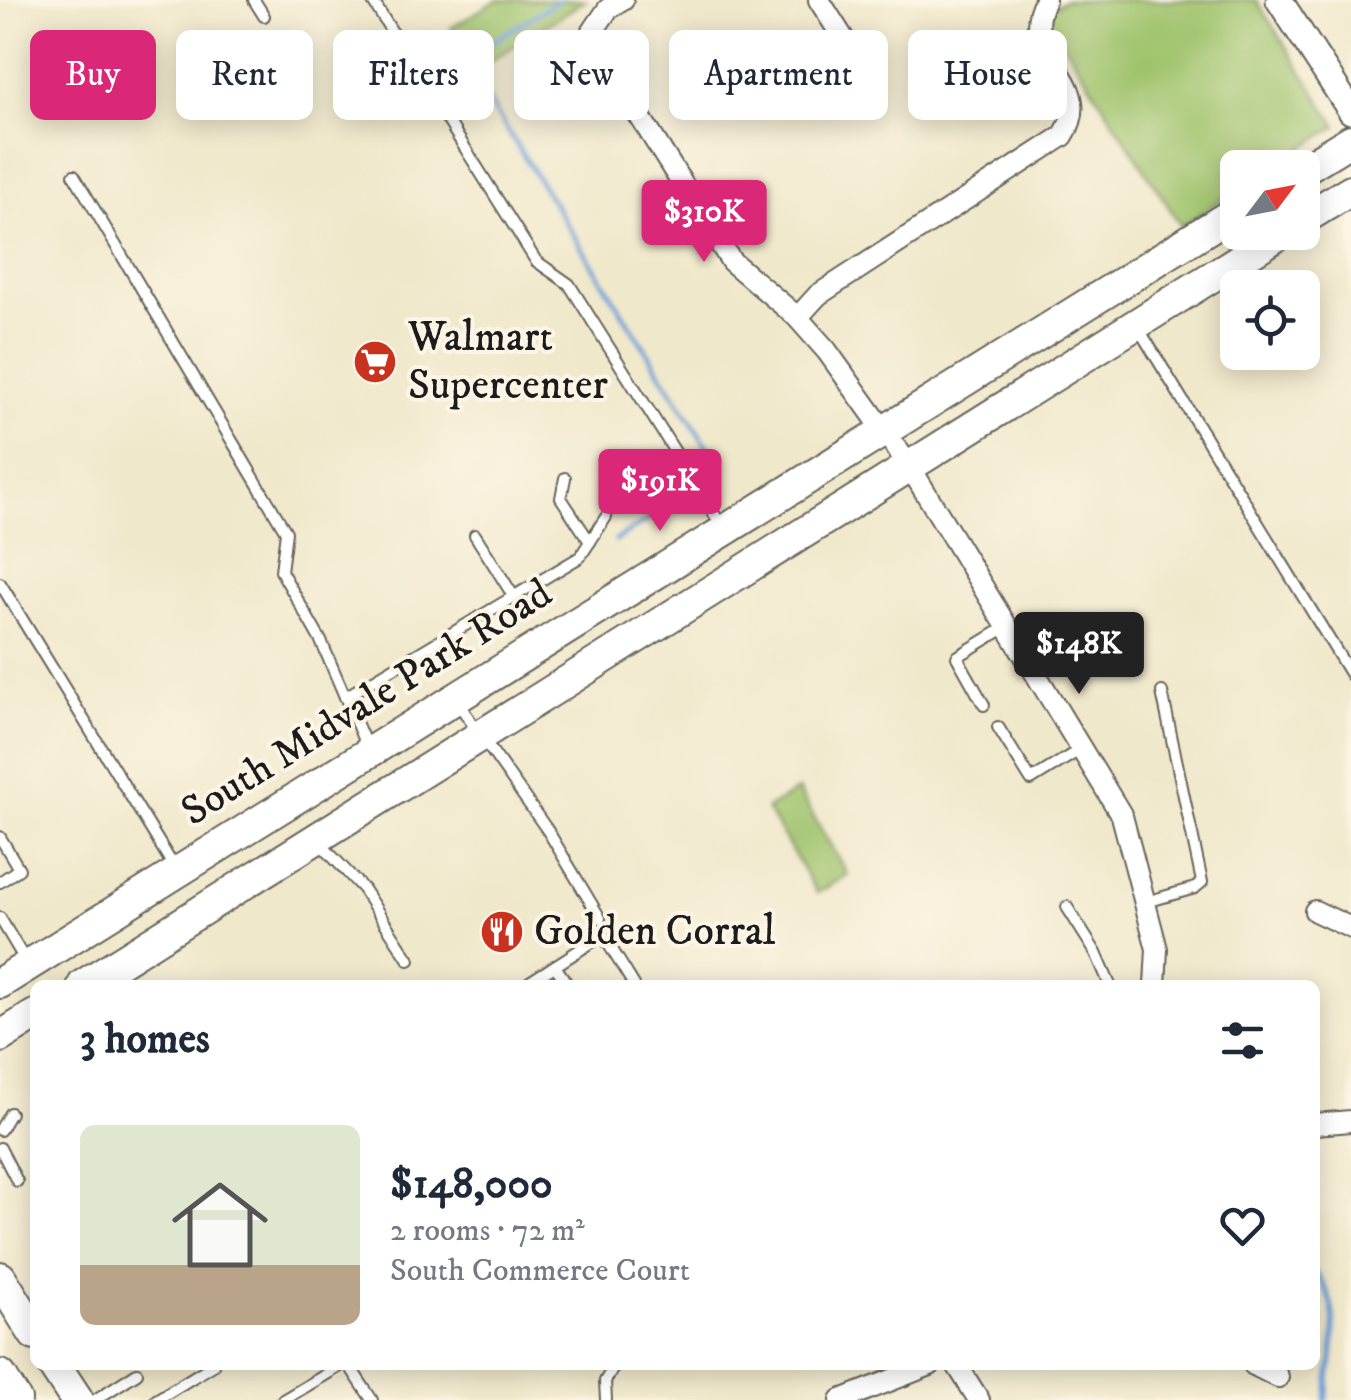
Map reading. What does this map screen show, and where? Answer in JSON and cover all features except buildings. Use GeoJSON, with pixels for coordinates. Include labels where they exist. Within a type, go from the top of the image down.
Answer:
{"type":"FeatureCollection","features":[{"type":"Feature","properties":{"kind":"main road"},"geometry":{"type":"LineString","coordinates":[[1320,159],[1351,140]]}},
{"type":"Feature","properties":{"kind":"main road"},"geometry":{"type":"LineString","coordinates":[[1320,209],[1351,190]]}},
{"type":"Feature","properties":{"kind":"main road","name":"South Midvale Park Road"},"geometry":{"type":"LineString","coordinates":[[99,980],[480,736],[1220,222]]}},
{"type":"Feature","properties":{"kind":"main road","name":"South Midvale Park Road"},"geometry":{"type":"LineString","coordinates":[[0,984],[724,529],[895,448],[1136,325],[1255,250]]}},
{"type":"Feature","properties":{"kind":"main road"},"geometry":{"type":"LineString","coordinates":[[0,1037],[30,1019]]}},
{"type":"Feature","properties":{"kind":"main road"},"geometry":{"type":"LineString","coordinates":[[0,1278],[30,1319]]}},
{"type":"Feature","properties":{"kind":"main road"},"geometry":{"type":"LineString","coordinates":[[57,1370],[76,1400]]}},
{"type":"Feature","properties":{"kind":"main road"},"geometry":{"type":"LineString","coordinates":[[0,1376],[14,1400]]}},
{"type":"Feature","properties":{"kind":"street"},"geometry":{"type":"LineString","coordinates":[[623,0],[608,9],[592,31],[608,66],[731,261],[798,317],[827,351],[895,448],[1122,816],[1157,949],[1156,980]]}},
{"type":"Feature","properties":{"kind":"street"},"geometry":{"type":"LineString","coordinates":[[819,0],[838,30]]}},
{"type":"Feature","properties":{"kind":"street"},"geometry":{"type":"LineString","coordinates":[[798,317],[818,294],[1063,136],[1074,104],[1037,29],[1038,12],[1045,0]]}},
{"type":"Feature","properties":{"kind":"street"},"geometry":{"type":"LineString","coordinates":[[1284,2],[1351,111]]}},
{"type":"Feature","properties":{"kind":"street"},"geometry":{"type":"LineString","coordinates":[[1314,911],[1351,928]]}},
{"type":"Feature","properties":{"kind":"street"},"geometry":{"type":"LineString","coordinates":[[1320,1123],[1351,1120]]}},
{"type":"Feature","properties":{"kind":"street"},"geometry":{"type":"LineString","coordinates":[[842,1400],[913,1370]]}},
{"type":"Feature","properties":{"kind":"street"},"geometry":{"type":"LineString","coordinates":[[960,1370],[979,1400]]}},
{"type":"Feature","properties":{"kind":"street"},"geometry":{"type":"LineString","coordinates":[[1264,1370],[1278,1377]]}},
{"type":"Feature","properties":{"kind":"lane"},"geometry":{"type":"LineString","coordinates":[[254,0],[264,16]]}},
{"type":"Feature","properties":{"kind":"lane"},"geometry":{"type":"LineString","coordinates":[[372,0],[536,261],[570,284],[724,529]]}},
{"type":"Feature","properties":{"kind":"lane"},"geometry":{"type":"LineString","coordinates":[[74,175],[286,532],[281,571],[321,641],[369,752]]}},
{"type":"Feature","properties":{"kind":"lane"},"geometry":{"type":"LineString","coordinates":[[1136,325],[1351,675]]}},
{"type":"Feature","properties":{"kind":"lane"},"geometry":{"type":"LineString","coordinates":[[564,478],[561,498],[590,542]]}},
{"type":"Feature","properties":{"kind":"lane"},"geometry":{"type":"LineString","coordinates":[[345,698],[580,558],[606,516]]}},
{"type":"Feature","properties":{"kind":"lane"},"geometry":{"type":"LineString","coordinates":[[475,535],[514,597]]}},
{"type":"Feature","properties":{"kind":"lane"},"geometry":{"type":"LineString","coordinates":[[0,582],[178,872]]}},
{"type":"Feature","properties":{"kind":"lane"},"geometry":{"type":"LineString","coordinates":[[984,705],[957,658],[1007,627]]}},
{"type":"Feature","properties":{"kind":"lane"},"geometry":{"type":"LineString","coordinates":[[1144,903],[1195,888],[1202,882],[1162,692]]}},
{"type":"Feature","properties":{"kind":"lane"},"geometry":{"type":"LineString","coordinates":[[455,698],[548,830],[600,918]]}},
{"type":"Feature","properties":{"kind":"lane"},"geometry":{"type":"LineString","coordinates":[[998,727],[1031,780],[1081,748]]}},
{"type":"Feature","properties":{"kind":"lane"},"geometry":{"type":"LineString","coordinates":[[0,837],[18,868],[0,882]]}},
{"type":"Feature","properties":{"kind":"lane"},"geometry":{"type":"LineString","coordinates":[[316,839],[363,889],[409,960]]}},
{"type":"Feature","properties":{"kind":"lane"},"geometry":{"type":"LineString","coordinates":[[1067,907],[1108,980]]}},
{"type":"Feature","properties":{"kind":"lane"},"geometry":{"type":"LineString","coordinates":[[0,918],[28,965]]}},
{"type":"Feature","properties":{"kind":"lane"},"geometry":{"type":"LineString","coordinates":[[533,980],[603,935],[631,980]]}},
{"type":"Feature","properties":{"kind":"lane"},"geometry":{"type":"LineString","coordinates":[[556,966],[565,980]]}},
{"type":"Feature","properties":{"kind":"lane"},"geometry":{"type":"LineString","coordinates":[[0,1130],[10,1113]]}},
{"type":"Feature","properties":{"kind":"lane"},"geometry":{"type":"LineString","coordinates":[[0,1148],[17,1181]]}},
{"type":"Feature","properties":{"kind":"lane"},"geometry":{"type":"LineString","coordinates":[[156,1400],[205,1370]]}},
{"type":"Feature","properties":{"kind":"lane"},"geometry":{"type":"LineString","coordinates":[[283,1400],[325,1370]]}},
{"type":"Feature","properties":{"kind":"lane"},"geometry":{"type":"LineString","coordinates":[[350,1370],[372,1400]]}},
{"type":"Feature","properties":{"kind":"lane"},"geometry":{"type":"LineString","coordinates":[[606,1400],[605,1381],[612,1370]]}},
{"type":"Feature","properties":{"kind":"lane"},"geometry":{"type":"LineString","coordinates":[[96,1400],[137,1374]]}},
{"type":"Feature","properties":{"kind":"green space"},"geometry":{"type":"Polygon","coordinates":[[[497,0],[586,0],[539,30],[514,30],[514,46],[494,59],[494,30],[451,28],[497,0]]]}},
{"type":"Feature","properties":{"kind":"green space"},"geometry":{"type":"Polygon","coordinates":[[[1065,0],[1256,0],[1337,126],[1299,150],[1220,150],[1220,201],[1181,226],[1067,49],[1067,30],[1055,30],[1044,13],[1065,0]]]}},
{"type":"Feature","properties":{"kind":"green space"},"geometry":{"type":"Polygon","coordinates":[[[798,790],[848,875],[817,893],[767,809],[798,790]]]}},
{"type":"Feature","properties":{"kind":"waterway"},"geometry":{"type":"LineString","coordinates":[[559,0],[463,60],[706,445],[715,462],[707,477]]}},
{"type":"Feature","properties":{"kind":"waterway"},"geometry":{"type":"LineString","coordinates":[[616,540],[686,496]]}},
{"type":"Feature","properties":{"kind":"waterway"},"geometry":{"type":"LineString","coordinates":[[1320,1280],[1330,1302],[1334,1334],[1326,1400]]}},
{"type":"Feature","properties":{"kind":"place","name":"Walmart Supercenter"},"geometry":{"type":"Point","coordinates":[375,362]}},
{"type":"Feature","properties":{"kind":"place","name":"Golden Corral"},"geometry":{"type":"Point","coordinates":[502,932]}}]}
